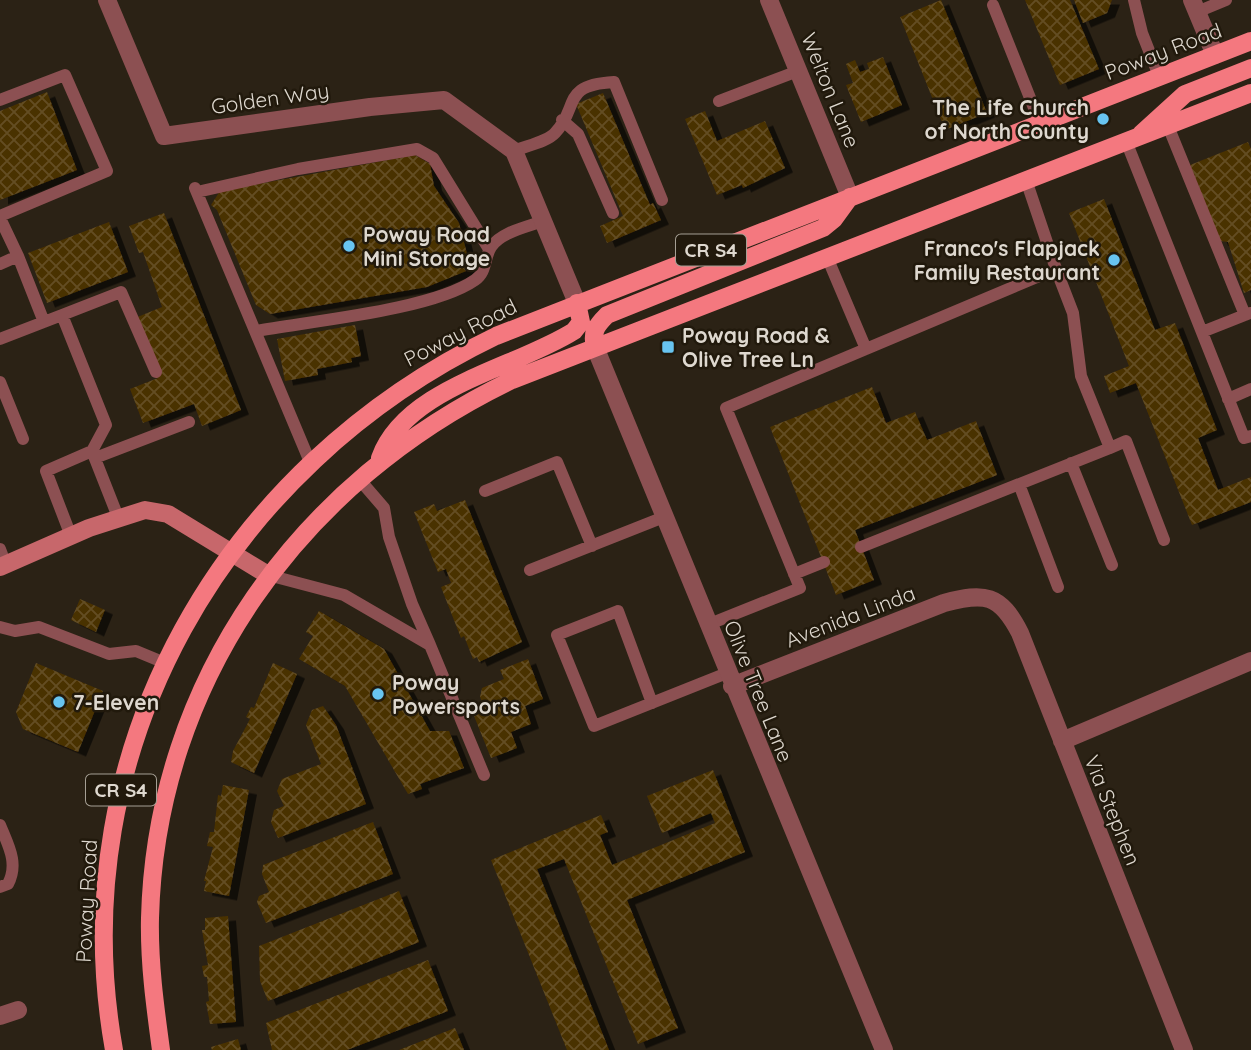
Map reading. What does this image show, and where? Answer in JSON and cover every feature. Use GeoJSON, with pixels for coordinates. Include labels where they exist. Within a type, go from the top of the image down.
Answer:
{"type":"FeatureCollection","features":[{"type":"Feature","properties":{"kind":"main road","name":"Poway Road"},"geometry":{"type":"LineString","coordinates":[[114,1050],[104,957],[111,837],[130,754],[165,663],[195,604],[259,515],[310,461],[368,412],[414,380],[496,336],[1251,41]]}},
{"type":"Feature","properties":{"kind":"main road"},"geometry":{"type":"LineString","coordinates":[[1133,139],[1185,94],[1251,68]]}},
{"type":"Feature","properties":{"kind":"main road","name":"CR S4"},"geometry":{"type":"LineString","coordinates":[[161,1050],[153,991],[150,918],[163,810],[197,700],[216,660],[268,575],[296,541],[359,479],[452,410],[512,380],[1251,93]]}},
{"type":"Feature","properties":{"kind":"main road"},"geometry":{"type":"LineString","coordinates":[[595,347],[592,336],[607,315],[823,228],[834,219],[850,197]]}},
{"type":"Feature","properties":{"kind":"main road"},"geometry":{"type":"LineString","coordinates":[[379,462],[386,443],[399,426],[415,413],[472,379],[575,331],[581,322],[577,303]]}},
{"type":"Feature","properties":{"kind":"street","name":"Golden Way"},"geometry":{"type":"LineString","coordinates":[[107,0],[164,136],[370,107],[444,100],[514,151]]}},
{"type":"Feature","properties":{"kind":"street","name":"Welton Lane"},"geometry":{"type":"LineString","coordinates":[[769,0],[850,197]]}},
{"type":"Feature","properties":{"kind":"street"},"geometry":{"type":"LineString","coordinates":[[1194,6],[1214,55]]}},
{"type":"Feature","properties":{"kind":"street"},"geometry":{"type":"LineString","coordinates":[[514,151],[577,303]]}},
{"type":"Feature","properties":{"kind":"street","name":"Olive Tree Lane"},"geometry":{"type":"LineString","coordinates":[[595,347],[729,680],[884,1050]]}},
{"type":"Feature","properties":{"kind":"street"},"geometry":{"type":"LineString","coordinates":[[2,560],[118,517],[145,510],[168,514],[229,554],[268,575]]}},
{"type":"Feature","properties":{"kind":"street","name":"Avenida Linda"},"geometry":{"type":"LineString","coordinates":[[729,680],[944,603],[968,597],[987,598]]}},
{"type":"Feature","properties":{"kind":"street","name":"Via Stephen"},"geometry":{"type":"LineString","coordinates":[[987,598],[1007,608],[1184,1050]]}},
{"type":"Feature","properties":{"kind":"street"},"geometry":{"type":"LineString","coordinates":[[1062,741],[1251,661]]}},
{"type":"Feature","properties":{"kind":"street"},"geometry":{"type":"LineString","coordinates":[[0,1017],[18,1010]]}},
{"type":"Feature","properties":{"kind":"lane"},"geometry":{"type":"LineString","coordinates":[[1134,0],[1142,33],[1159,76]]}},
{"type":"Feature","properties":{"kind":"lane"},"geometry":{"type":"LineString","coordinates":[[1194,6],[1226,0]]}},
{"type":"Feature","properties":{"kind":"lane"},"geometry":{"type":"LineString","coordinates":[[993,5],[1040,123]]}},
{"type":"Feature","properties":{"kind":"lane"},"geometry":{"type":"LineString","coordinates":[[719,101],[798,71]]}},
{"type":"Feature","properties":{"kind":"lane"},"geometry":{"type":"LineString","coordinates":[[0,100],[65,75],[107,171],[0,217],[44,322]]}},
{"type":"Feature","properties":{"kind":"lane"},"geometry":{"type":"LineString","coordinates":[[514,151],[555,134],[576,93],[596,83],[614,82],[662,200]]}},
{"type":"Feature","properties":{"kind":"lane"},"geometry":{"type":"LineString","coordinates":[[562,120],[578,134],[614,213]]}},
{"type":"Feature","properties":{"kind":"lane"},"geometry":{"type":"LineString","coordinates":[[1168,126],[1248,314],[1202,332]]}},
{"type":"Feature","properties":{"kind":"lane"},"geometry":{"type":"LineString","coordinates":[[1133,139],[1228,399],[1244,438],[1251,436]]}},
{"type":"Feature","properties":{"kind":"lane"},"geometry":{"type":"LineString","coordinates":[[310,461],[196,189],[417,149],[433,158],[489,249]]}},
{"type":"Feature","properties":{"kind":"lane"},"geometry":{"type":"LineString","coordinates":[[1026,180],[1073,313],[1081,376],[1110,448]]}},
{"type":"Feature","properties":{"kind":"lane"},"geometry":{"type":"LineString","coordinates":[[256,331],[428,301],[476,280],[484,270],[489,249],[498,239],[543,221]]}},
{"type":"Feature","properties":{"kind":"lane"},"geometry":{"type":"LineString","coordinates":[[0,264],[18,256]]}},
{"type":"Feature","properties":{"kind":"lane"},"geometry":{"type":"LineString","coordinates":[[827,257],[866,349]]}},
{"type":"Feature","properties":{"kind":"lane"},"geometry":{"type":"LineString","coordinates":[[707,625],[800,588],[726,408],[1056,269]]}},
{"type":"Feature","properties":{"kind":"lane"},"geometry":{"type":"LineString","coordinates":[[0,339],[121,292],[156,372]]}},
{"type":"Feature","properties":{"kind":"lane"},"geometry":{"type":"LineString","coordinates":[[62,315],[106,425],[93,455],[118,517]]}},
{"type":"Feature","properties":{"kind":"lane"},"geometry":{"type":"LineString","coordinates":[[0,382],[23,439]]}},
{"type":"Feature","properties":{"kind":"lane"},"geometry":{"type":"LineString","coordinates":[[1228,399],[1251,389]]}},
{"type":"Feature","properties":{"kind":"lane"},"geometry":{"type":"LineString","coordinates":[[71,536],[46,471],[189,422]]}},
{"type":"Feature","properties":{"kind":"lane"},"geometry":{"type":"LineString","coordinates":[[861,547],[1126,441],[1164,540]]}},
{"type":"Feature","properties":{"kind":"lane"},"geometry":{"type":"LineString","coordinates":[[485,491],[556,462],[592,546]]}},
{"type":"Feature","properties":{"kind":"lane"},"geometry":{"type":"LineString","coordinates":[[1071,463],[1112,565]]}},
{"type":"Feature","properties":{"kind":"lane"},"geometry":{"type":"LineString","coordinates":[[359,479],[384,508],[389,537],[412,604],[484,775]]}},
{"type":"Feature","properties":{"kind":"lane"},"geometry":{"type":"LineString","coordinates":[[1019,484],[1058,587]]}},
{"type":"Feature","properties":{"kind":"lane"},"geometry":{"type":"LineString","coordinates":[[530,570],[664,517]]}},
{"type":"Feature","properties":{"kind":"lane"},"geometry":{"type":"LineString","coordinates":[[794,574],[824,562]]}},
{"type":"Feature","properties":{"kind":"lane"},"geometry":{"type":"LineString","coordinates":[[268,575],[344,595],[430,645]]}},
{"type":"Feature","properties":{"kind":"lane"},"geometry":{"type":"LineString","coordinates":[[652,703],[618,611],[557,635],[594,726],[652,703],[729,680]]}},
{"type":"Feature","properties":{"kind":"lane"},"geometry":{"type":"LineString","coordinates":[[0,627],[15,631],[40,627],[109,653],[136,651],[165,663]]}},
{"type":"Feature","properties":{"kind":"lane"},"geometry":{"type":"LineString","coordinates":[[0,825],[13,860],[14,873],[8,884],[0,887]]}},
{"type":"Feature","properties":{"kind":"building"},"geometry":{"type":"Polygon","coordinates":[[[941,0],[987,113],[945,130],[900,17],[941,0]]]}},
{"type":"Feature","properties":{"kind":"building"},"geometry":{"type":"Polygon","coordinates":[[[1025,0],[1070,0],[1099,69],[1060,85],[1025,0]]]}},
{"type":"Feature","properties":{"kind":"building"},"geometry":{"type":"Polygon","coordinates":[[[1074,0],[1112,0],[1107,13],[1083,23],[1074,0]]]}},
{"type":"Feature","properties":{"kind":"building"},"geometry":{"type":"Polygon","coordinates":[[[883,57],[902,105],[861,122],[846,85],[853,83],[846,64],[855,60],[860,72],[869,69],[867,63],[883,57]]]}},
{"type":"Feature","properties":{"kind":"building"},"geometry":{"type":"Polygon","coordinates":[[[47,92],[77,170],[0,200],[0,111],[47,92]]]}},
{"type":"Feature","properties":{"kind":"building"},"geometry":{"type":"Polygon","coordinates":[[[603,93],[650,205],[653,203],[661,220],[607,243],[600,226],[623,216],[576,104],[603,93]]]}},
{"type":"Feature","properties":{"kind":"building"},"geometry":{"type":"Polygon","coordinates":[[[705,111],[717,141],[765,121],[785,168],[743,188],[742,185],[717,195],[685,119],[705,111]]]}},
{"type":"Feature","properties":{"kind":"building"},"geometry":{"type":"Polygon","coordinates":[[[1248,142],[1251,149],[1251,290],[1244,293],[1228,242],[1220,241],[1190,165],[1248,142]]]}},
{"type":"Feature","properties":{"kind":"building","name":"Poway Road Mini Storage"},"geometry":{"type":"Polygon","coordinates":[[[415,155],[430,164],[434,186],[459,223],[471,269],[427,287],[270,314],[256,305],[217,210],[211,205],[220,191],[415,155]]]}},
{"type":"Feature","properties":{"kind":"building"},"geometry":{"type":"Polygon","coordinates":[[[1104,199],[1155,330],[1175,323],[1217,430],[1198,438],[1218,490],[1251,477],[1251,502],[1192,525],[1136,383],[1110,393],[1104,376],[1129,366],[1069,213],[1104,199]]]}},
{"type":"Feature","properties":{"kind":"building"},"geometry":{"type":"Polygon","coordinates":[[[164,213],[241,410],[202,426],[194,404],[143,423],[130,389],[158,378],[135,318],[162,307],[143,252],[139,253],[129,226],[164,213]]]}},
{"type":"Feature","properties":{"kind":"building"},"geometry":{"type":"Polygon","coordinates":[[[109,222],[128,272],[47,303],[28,253],[109,222]]]}},
{"type":"Feature","properties":{"kind":"building","name":"Poway Road Mini Storage"},"geometry":{"type":"Polygon","coordinates":[[[355,325],[361,356],[351,358],[352,362],[317,369],[318,375],[285,381],[277,339],[355,325]]]}},
{"type":"Feature","properties":{"kind":"building"},"geometry":{"type":"Polygon","coordinates":[[[872,387],[886,423],[915,412],[927,440],[976,421],[997,475],[855,530],[874,580],[836,595],[770,427],[872,387]]]}},
{"type":"Feature","properties":{"kind":"building"},"geometry":{"type":"Polygon","coordinates":[[[465,500],[522,642],[479,662],[477,657],[473,659],[464,636],[461,638],[441,587],[451,583],[446,569],[438,572],[414,512],[434,504],[437,511],[465,500]]]}},
{"type":"Feature","properties":{"kind":"building","name":"7-Eleven"},"geometry":{"type":"Polygon","coordinates":[[[80,599],[105,610],[96,632],[71,620],[80,599]]]}},
{"type":"Feature","properties":{"kind":"building"},"geometry":{"type":"Polygon","coordinates":[[[319,611],[384,649],[430,731],[449,731],[464,768],[420,784],[422,789],[408,794],[345,686],[299,659],[313,636],[306,632],[319,611]]]}},
{"type":"Feature","properties":{"kind":"building"},"geometry":{"type":"Polygon","coordinates":[[[528,659],[543,699],[525,706],[531,724],[511,732],[517,748],[491,758],[474,716],[486,711],[480,697],[482,688],[504,679],[500,670],[528,659]]]}},
{"type":"Feature","properties":{"kind":"building","name":"7-Eleven"},"geometry":{"type":"Polygon","coordinates":[[[36,663],[103,691],[78,752],[23,729],[16,712],[36,663]]]}},
{"type":"Feature","properties":{"kind":"building"},"geometry":{"type":"Polygon","coordinates":[[[273,663],[297,674],[254,773],[231,762],[233,751],[250,719],[246,717],[251,707],[254,708],[273,663]]]}},
{"type":"Feature","properties":{"kind":"building"},"geometry":{"type":"Polygon","coordinates":[[[323,706],[336,725],[366,804],[278,838],[271,822],[274,810],[284,806],[277,791],[282,779],[321,764],[306,725],[312,710],[323,706]]]}},
{"type":"Feature","properties":{"kind":"building"},"geometry":{"type":"Polygon","coordinates":[[[713,770],[745,852],[627,900],[678,1028],[638,1044],[564,859],[537,869],[609,1050],[567,1050],[491,860],[601,815],[608,832],[600,835],[612,865],[715,823],[711,813],[662,833],[647,796],[713,770]]]}},
{"type":"Feature","properties":{"kind":"building"},"geometry":{"type":"Polygon","coordinates":[[[223,785],[249,790],[229,896],[204,891],[213,847],[207,846],[210,832],[214,832],[218,795],[221,796],[223,785]]]}},
{"type":"Feature","properties":{"kind":"building"},"geometry":{"type":"Polygon","coordinates":[[[373,822],[393,874],[266,923],[257,902],[259,896],[269,892],[262,874],[263,865],[373,822]]]}},
{"type":"Feature","properties":{"kind":"building"},"geometry":{"type":"Polygon","coordinates":[[[399,891],[419,942],[268,1001],[260,981],[259,946],[399,891]]]}},
{"type":"Feature","properties":{"kind":"building"},"geometry":{"type":"Polygon","coordinates":[[[228,916],[236,1022],[210,1024],[206,1002],[209,1001],[207,977],[204,977],[202,966],[208,965],[202,930],[205,930],[205,918],[228,916]]]}},
{"type":"Feature","properties":{"kind":"building"},"geometry":{"type":"Polygon","coordinates":[[[428,960],[448,1011],[347,1050],[272,1050],[266,1023],[428,960]]]}},
{"type":"Feature","properties":{"kind":"building"},"geometry":{"type":"Polygon","coordinates":[[[455,1028],[464,1050],[399,1050],[455,1028]]]}},
{"type":"Feature","properties":{"kind":"building"},"geometry":{"type":"Polygon","coordinates":[[[238,1039],[241,1050],[212,1050],[211,1047],[238,1039]]]}},
{"type":"Feature","properties":{"kind":"place","name":"The Life Church of North County"},"geometry":{"type":"Point","coordinates":[1103,119]}},
{"type":"Feature","properties":{"kind":"place","name":"Poway Road Mini Storage"},"geometry":{"type":"Point","coordinates":[349,246]}},
{"type":"Feature","properties":{"kind":"place","name":"Franco's Flapjack Family Restaurant"},"geometry":{"type":"Point","coordinates":[1114,260]}},
{"type":"Feature","properties":{"kind":"place","name":"Poway Road & Olive Tree Ln"},"geometry":{"type":"Point","coordinates":[668,347]}},
{"type":"Feature","properties":{"kind":"place","name":"Poway Powersports"},"geometry":{"type":"Point","coordinates":[378,694]}},
{"type":"Feature","properties":{"kind":"place","name":"7-Eleven"},"geometry":{"type":"Point","coordinates":[59,702]}}]}
